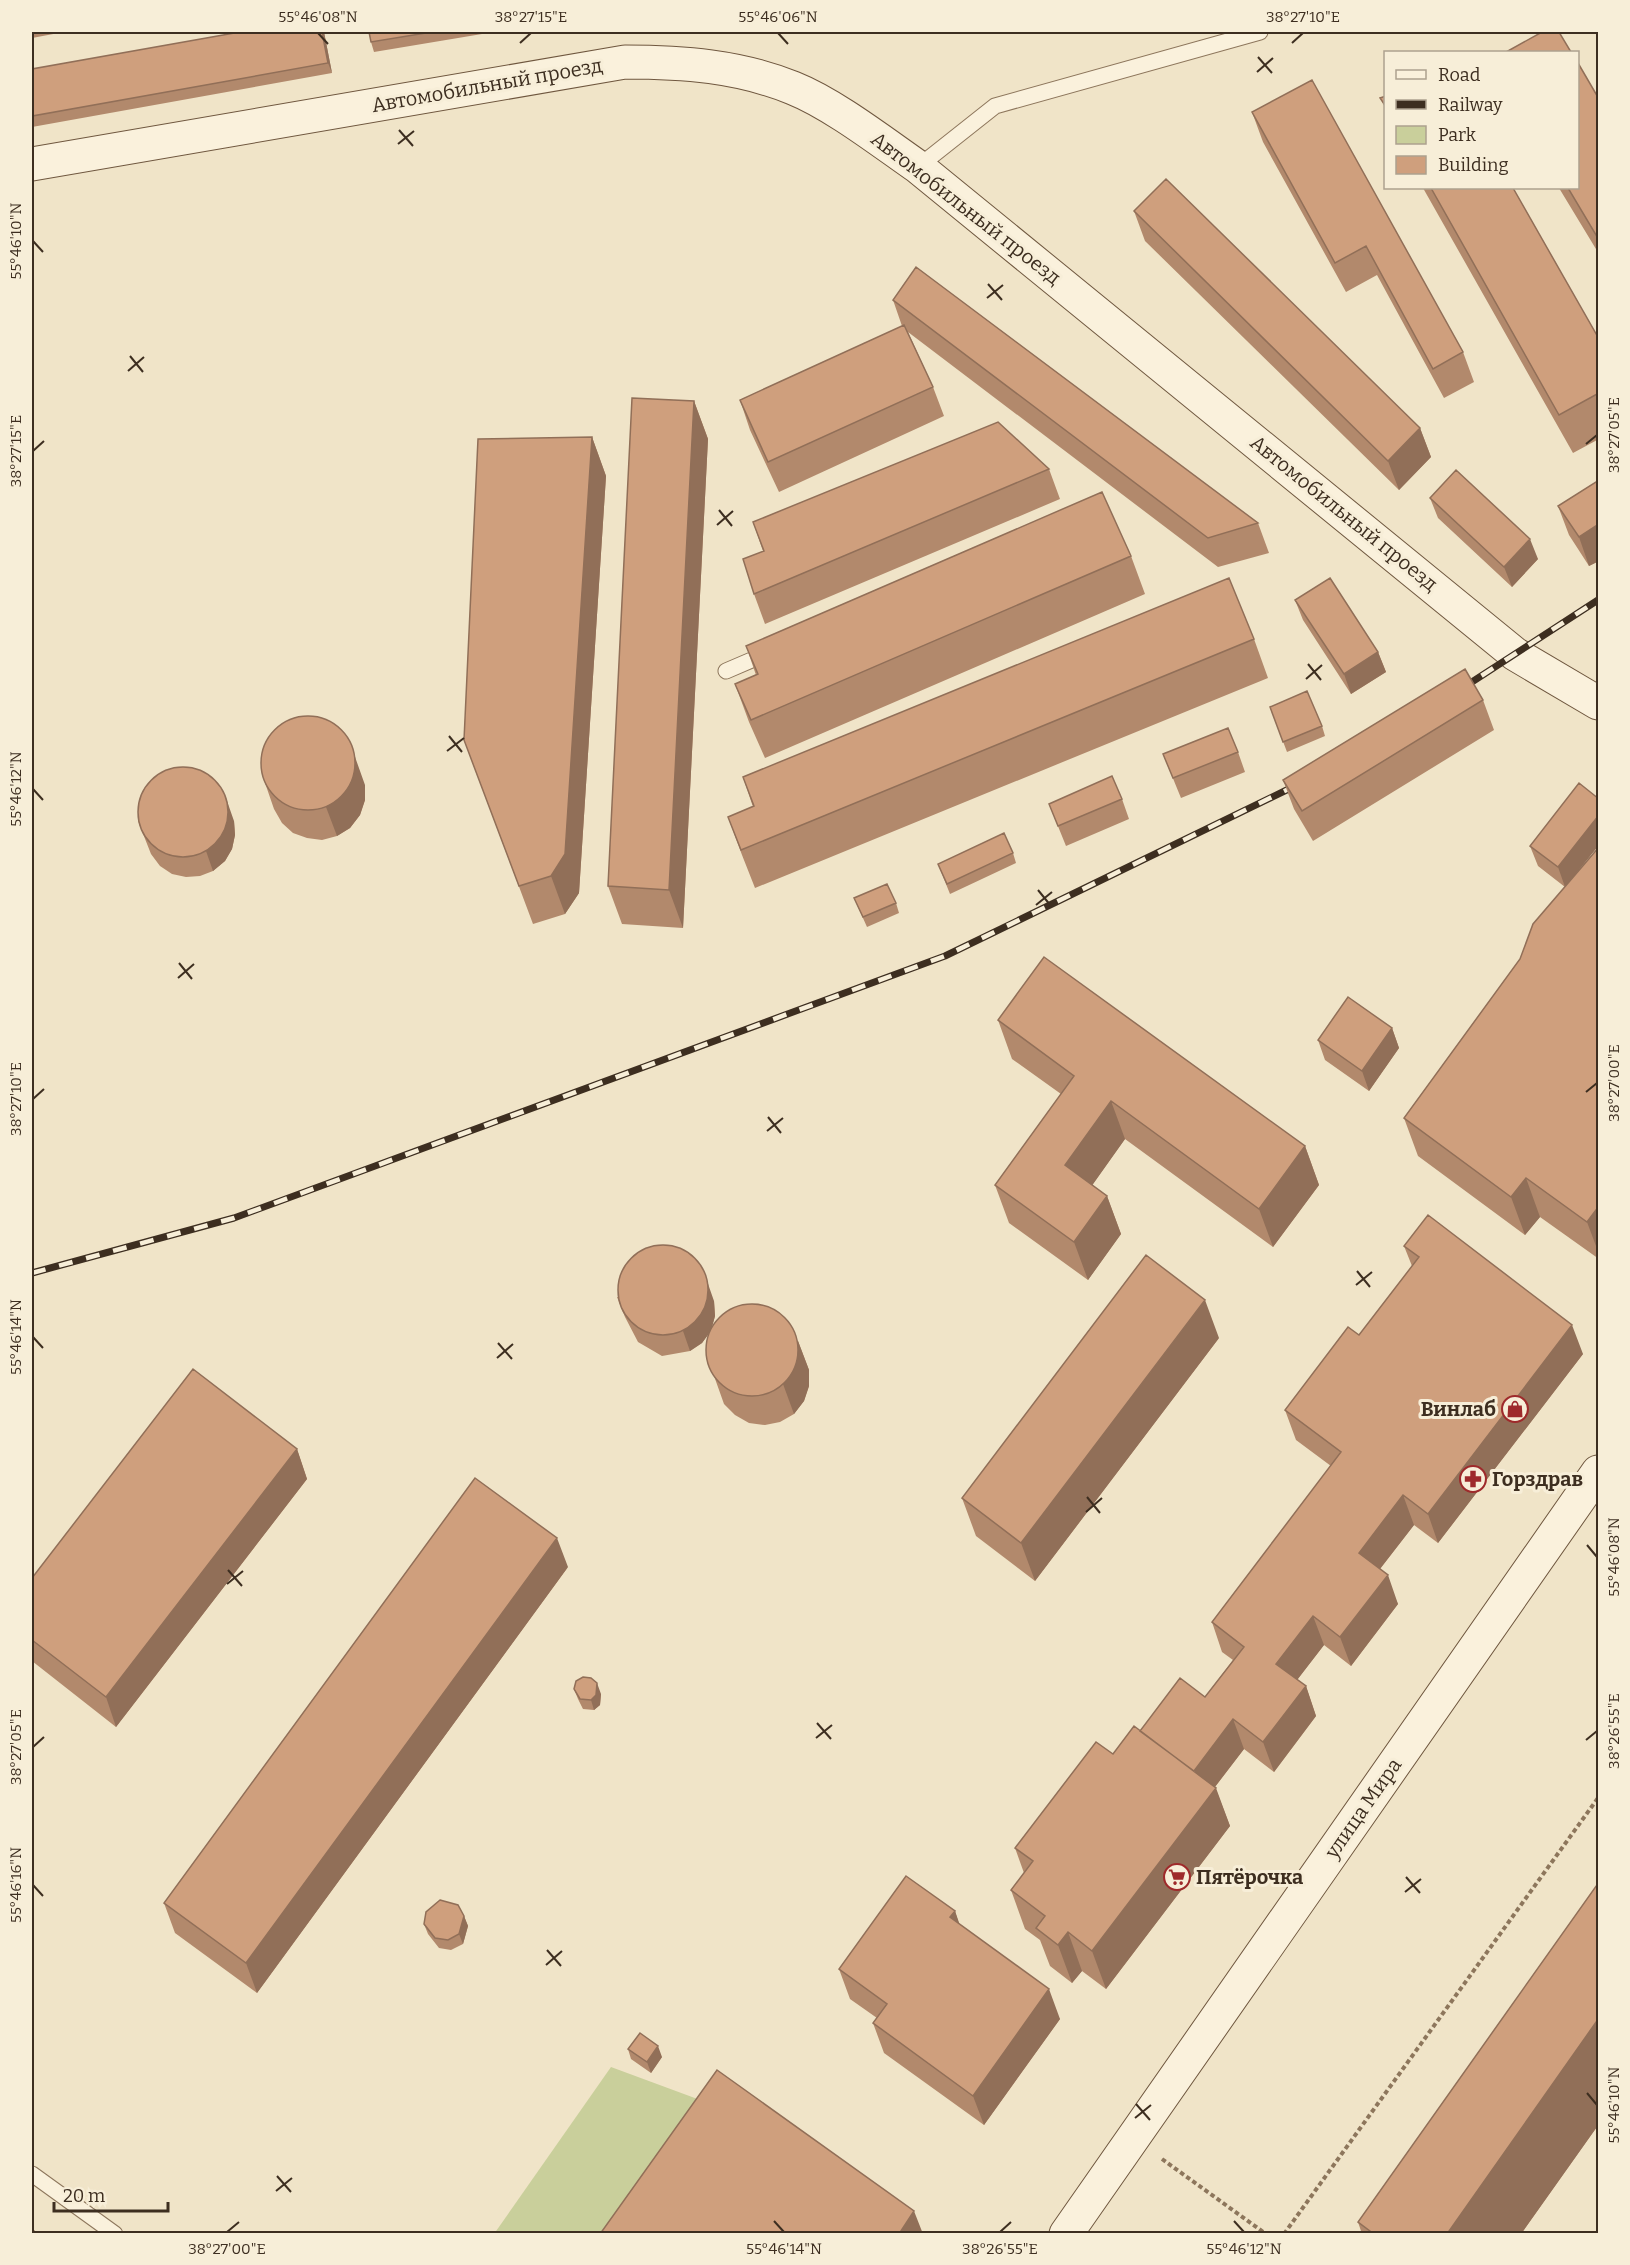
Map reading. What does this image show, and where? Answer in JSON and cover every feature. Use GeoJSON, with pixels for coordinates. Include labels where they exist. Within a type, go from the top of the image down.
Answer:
{"type":"FeatureCollection","features":[{"type":"Feature","properties":{"kind":"main road","name":"Автомобильный проезд"},"geometry":{"type":"LineString","coordinates":[[32,164],[636,62],[688,62],[761,77],[795,88],[866,130],[918,167],[1515,654],[1599,703]]}},
{"type":"Feature","properties":{"kind":"main road","name":"улица Мира"},"geometry":{"type":"LineString","coordinates":[[1066,2234],[1599,1472]]}},
{"type":"Feature","properties":{"kind":"lane"},"geometry":{"type":"LineString","coordinates":[[918,167],[995,106],[1260,32]]}},
{"type":"Feature","properties":{"kind":"lane"},"geometry":{"type":"LineString","coordinates":[[726,671],[780,648]]}},
{"type":"Feature","properties":{"kind":"lane"},"geometry":{"type":"LineString","coordinates":[[32,2174],[115,2234]]}},
{"type":"Feature","properties":{"kind":"path"},"geometry":{"type":"LineString","coordinates":[[1284,2234],[1599,1798]]}},
{"type":"Feature","properties":{"kind":"path"},"geometry":{"type":"LineString","coordinates":[[1132,2138],[1266,2234]]}},
{"type":"Feature","properties":{"kind":"green space"},"geometry":{"type":"Polygon","coordinates":[[[611,2067],[711,2104],[619,2233],[494,2234],[611,2067]]]}},
{"type":"Feature","properties":{"kind":"building"},"geometry":{"type":"Polygon","coordinates":[[[240,32],[322,32],[328,63],[32,116],[32,69],[240,32]]]}},
{"type":"Feature","properties":{"kind":"building"},"geometry":{"type":"Polygon","coordinates":[[[369,32],[432,32],[371,42],[369,32]]]}},
{"type":"Feature","properties":{"kind":"building"},"geometry":{"type":"Polygon","coordinates":[[[1542,32],[1559,32],[1570,51],[1508,51],[1542,32]]]}},
{"type":"Feature","properties":{"kind":"building"},"geometry":{"type":"Polygon","coordinates":[[[1579,65],[1599,99],[1599,240],[1569,189],[1579,189],[1579,65]]]}},
{"type":"Feature","properties":{"kind":"building"},"geometry":{"type":"Polygon","coordinates":[[[1312,80],[1463,352],[1433,369],[1366,246],[1335,263],[1252,112],[1312,80]]]}},
{"type":"Feature","properties":{"kind":"building"},"geometry":{"type":"Polygon","coordinates":[[[1166,179],[1420,428],[1388,461],[1134,211],[1166,179]]]}},
{"type":"Feature","properties":{"kind":"building"},"geometry":{"type":"Polygon","coordinates":[[[1432,189],[1514,189],[1599,339],[1599,393],[1559,415],[1432,189]]]}},
{"type":"Feature","properties":{"kind":"building"},"geometry":{"type":"Polygon","coordinates":[[[916,267],[1258,523],[1208,538],[893,300],[916,267]]]}},
{"type":"Feature","properties":{"kind":"building"},"geometry":{"type":"Polygon","coordinates":[[[904,325],[933,387],[768,462],[740,400],[904,325]]]}},
{"type":"Feature","properties":{"kind":"building"},"geometry":{"type":"Polygon","coordinates":[[[632,398],[694,401],[669,890],[608,886],[632,398]]]}},
{"type":"Feature","properties":{"kind":"building"},"geometry":{"type":"Polygon","coordinates":[[[998,422],[1049,469],[754,594],[743,559],[764,551],[753,522],[998,422]]]}},
{"type":"Feature","properties":{"kind":"building"},"geometry":{"type":"Polygon","coordinates":[[[592,437],[565,854],[551,876],[519,886],[464,740],[478,439],[592,437]]]}},
{"type":"Feature","properties":{"kind":"building"},"geometry":{"type":"Polygon","coordinates":[[[1456,470],[1530,539],[1504,567],[1430,498],[1456,470]]]}},
{"type":"Feature","properties":{"kind":"building"},"geometry":{"type":"Polygon","coordinates":[[[1599,480],[1599,524],[1579,537],[1558,506],[1599,480]]]}},
{"type":"Feature","properties":{"kind":"building"},"geometry":{"type":"Polygon","coordinates":[[[1102,492],[1131,556],[751,720],[735,684],[758,674],[746,646],[1102,492]]]}},
{"type":"Feature","properties":{"kind":"building"},"geometry":{"type":"Polygon","coordinates":[[[1229,578],[1254,639],[741,850],[728,817],[754,806],[743,777],[1229,578]]]}},
{"type":"Feature","properties":{"kind":"building"},"geometry":{"type":"Polygon","coordinates":[[[1330,578],[1378,652],[1344,674],[1295,600],[1330,578]]]}},
{"type":"Feature","properties":{"kind":"building"},"geometry":{"type":"Polygon","coordinates":[[[1465,669],[1483,700],[1302,811],[1283,780],[1465,669]]]}},
{"type":"Feature","properties":{"kind":"building"},"geometry":{"type":"Polygon","coordinates":[[[1307,691],[1322,726],[1283,742],[1270,707],[1307,691]]]}},
{"type":"Feature","properties":{"kind":"building"},"geometry":{"type":"Polygon","coordinates":[[[308,716],[326,720],[341,730],[351,745],[355,763],[351,781],[341,796],[326,806],[308,810],[290,806],[275,796],[265,781],[261,763],[265,745],[275,730],[290,720],[308,716]]]}},
{"type":"Feature","properties":{"kind":"building"},"geometry":{"type":"Polygon","coordinates":[[[1228,728],[1238,752],[1173,778],[1163,754],[1228,728]]]}},
{"type":"Feature","properties":{"kind":"building"},"geometry":{"type":"Polygon","coordinates":[[[183,767],[200,770],[215,780],[225,795],[228,812],[225,829],[215,844],[200,854],[183,857],[166,854],[151,844],[141,829],[138,812],[141,795],[151,780],[166,770],[183,767]]]}},
{"type":"Feature","properties":{"kind":"building"},"geometry":{"type":"Polygon","coordinates":[[[1112,776],[1122,799],[1058,826],[1049,804],[1112,776]]]}},
{"type":"Feature","properties":{"kind":"building"},"geometry":{"type":"Polygon","coordinates":[[[1579,783],[1599,799],[1599,815],[1558,867],[1530,846],[1579,783]]]}},
{"type":"Feature","properties":{"kind":"building"},"geometry":{"type":"Polygon","coordinates":[[[1004,833],[1013,853],[947,884],[938,864],[1004,833]]]}},
{"type":"Feature","properties":{"kind":"building"},"geometry":{"type":"Polygon","coordinates":[[[1599,847],[1599,1206],[1587,1222],[1526,1178],[1511,1197],[1404,1118],[1520,959],[1533,924],[1599,847]]]}},
{"type":"Feature","properties":{"kind":"building"},"geometry":{"type":"Polygon","coordinates":[[[887,884],[896,903],[863,917],[854,898],[887,884]]]}},
{"type":"Feature","properties":{"kind":"building"},"geometry":{"type":"Polygon","coordinates":[[[1044,957],[1305,1146],[1259,1209],[1111,1101],[1065,1165],[1107,1196],[1074,1242],[995,1185],[1074,1076],[998,1020],[1044,957]]]}},
{"type":"Feature","properties":{"kind":"building"},"geometry":{"type":"Polygon","coordinates":[[[1348,997],[1392,1028],[1362,1071],[1318,1040],[1348,997]]]}},
{"type":"Feature","properties":{"kind":"building"},"geometry":{"type":"Polygon","coordinates":[[[1428,1215],[1572,1325],[1428,1514],[1403,1495],[1359,1553],[1388,1575],[1340,1637],[1313,1616],[1276,1664],[1306,1686],[1263,1742],[1233,1719],[1194,1771],[1140,1731],[1180,1678],[1205,1697],[1244,1647],[1212,1622],[1341,1452],[1285,1410],[1348,1327],[1359,1335],[1419,1257],[1404,1246],[1428,1215]]]}},
{"type":"Feature","properties":{"kind":"building"},"geometry":{"type":"Polygon","coordinates":[[[663,1245],[680,1249],[695,1258],[704,1273],[708,1290],[704,1307],[695,1322],[680,1331],[663,1335],[646,1331],[631,1322],[622,1307],[618,1290],[622,1273],[631,1258],[646,1249],[663,1245]]]}},
{"type":"Feature","properties":{"kind":"building"},"geometry":{"type":"Polygon","coordinates":[[[1146,1255],[1205,1300],[1021,1543],[962,1498],[1146,1255]]]}},
{"type":"Feature","properties":{"kind":"building"},"geometry":{"type":"Polygon","coordinates":[[[752,1304],[769,1308],[784,1318],[794,1333],[798,1350],[794,1367],[784,1382],[769,1392],[752,1396],[735,1392],[720,1382],[710,1367],[706,1350],[710,1333],[720,1318],[735,1308],[752,1304]]]}},
{"type":"Feature","properties":{"kind":"building"},"geometry":{"type":"Polygon","coordinates":[[[193,1369],[297,1449],[106,1697],[32,1640],[32,1578],[193,1369]]]}},
{"type":"Feature","properties":{"kind":"building"},"geometry":{"type":"Polygon","coordinates":[[[475,1478],[557,1538],[246,1963],[164,1903],[475,1478]]]}},
{"type":"Feature","properties":{"kind":"building"},"geometry":{"type":"Polygon","coordinates":[[[583,1677],[591,1678],[597,1683],[596,1695],[591,1700],[580,1699],[574,1689],[576,1681],[583,1677]]]}},
{"type":"Feature","properties":{"kind":"building"},"geometry":{"type":"Polygon","coordinates":[[[1134,1726],[1216,1788],[1092,1951],[1068,1932],[1058,1945],[1036,1928],[1045,1916],[1011,1890],[1033,1861],[1015,1848],[1096,1742],[1113,1754],[1134,1726]]]}},
{"type":"Feature","properties":{"kind":"building"},"geometry":{"type":"Polygon","coordinates":[[[906,1876],[955,1911],[950,1917],[1049,1989],[973,2096],[873,2023],[887,2004],[839,1969],[906,1876]]]}},
{"type":"Feature","properties":{"kind":"building"},"geometry":{"type":"Polygon","coordinates":[[[1599,1882],[1599,2018],[1447,2234],[1374,2234],[1358,2222],[1599,1882]]]}},
{"type":"Feature","properties":{"kind":"building"},"geometry":{"type":"Polygon","coordinates":[[[440,1900],[458,1905],[464,1916],[459,1934],[448,1940],[435,1938],[424,1924],[426,1912],[440,1900]]]}},
{"type":"Feature","properties":{"kind":"building"},"geometry":{"type":"Polygon","coordinates":[[[640,2033],[658,2046],[647,2062],[628,2049],[640,2033]]]}},
{"type":"Feature","properties":{"kind":"building"},"geometry":{"type":"Polygon","coordinates":[[[717,2070],[914,2211],[899,2234],[600,2234],[717,2070]]]}},
{"type":"Feature","properties":{"kind":"railway"},"geometry":{"type":"LineString","coordinates":[[1458,691],[1598,600]]}},
{"type":"Feature","properties":{"kind":"railway"},"geometry":{"type":"LineString","coordinates":[[32,1273],[234,1218],[945,956],[1303,782]]}},
{"type":"Feature","properties":{"kind":"place","name":"Винлаб"},"geometry":{"type":"Point","coordinates":[1515,1409]}},
{"type":"Feature","properties":{"kind":"place","name":"Горздрав"},"geometry":{"type":"Point","coordinates":[1473,1479]}},
{"type":"Feature","properties":{"kind":"place","name":"Пятёрочка"},"geometry":{"type":"Point","coordinates":[1177,1877]}}]}
